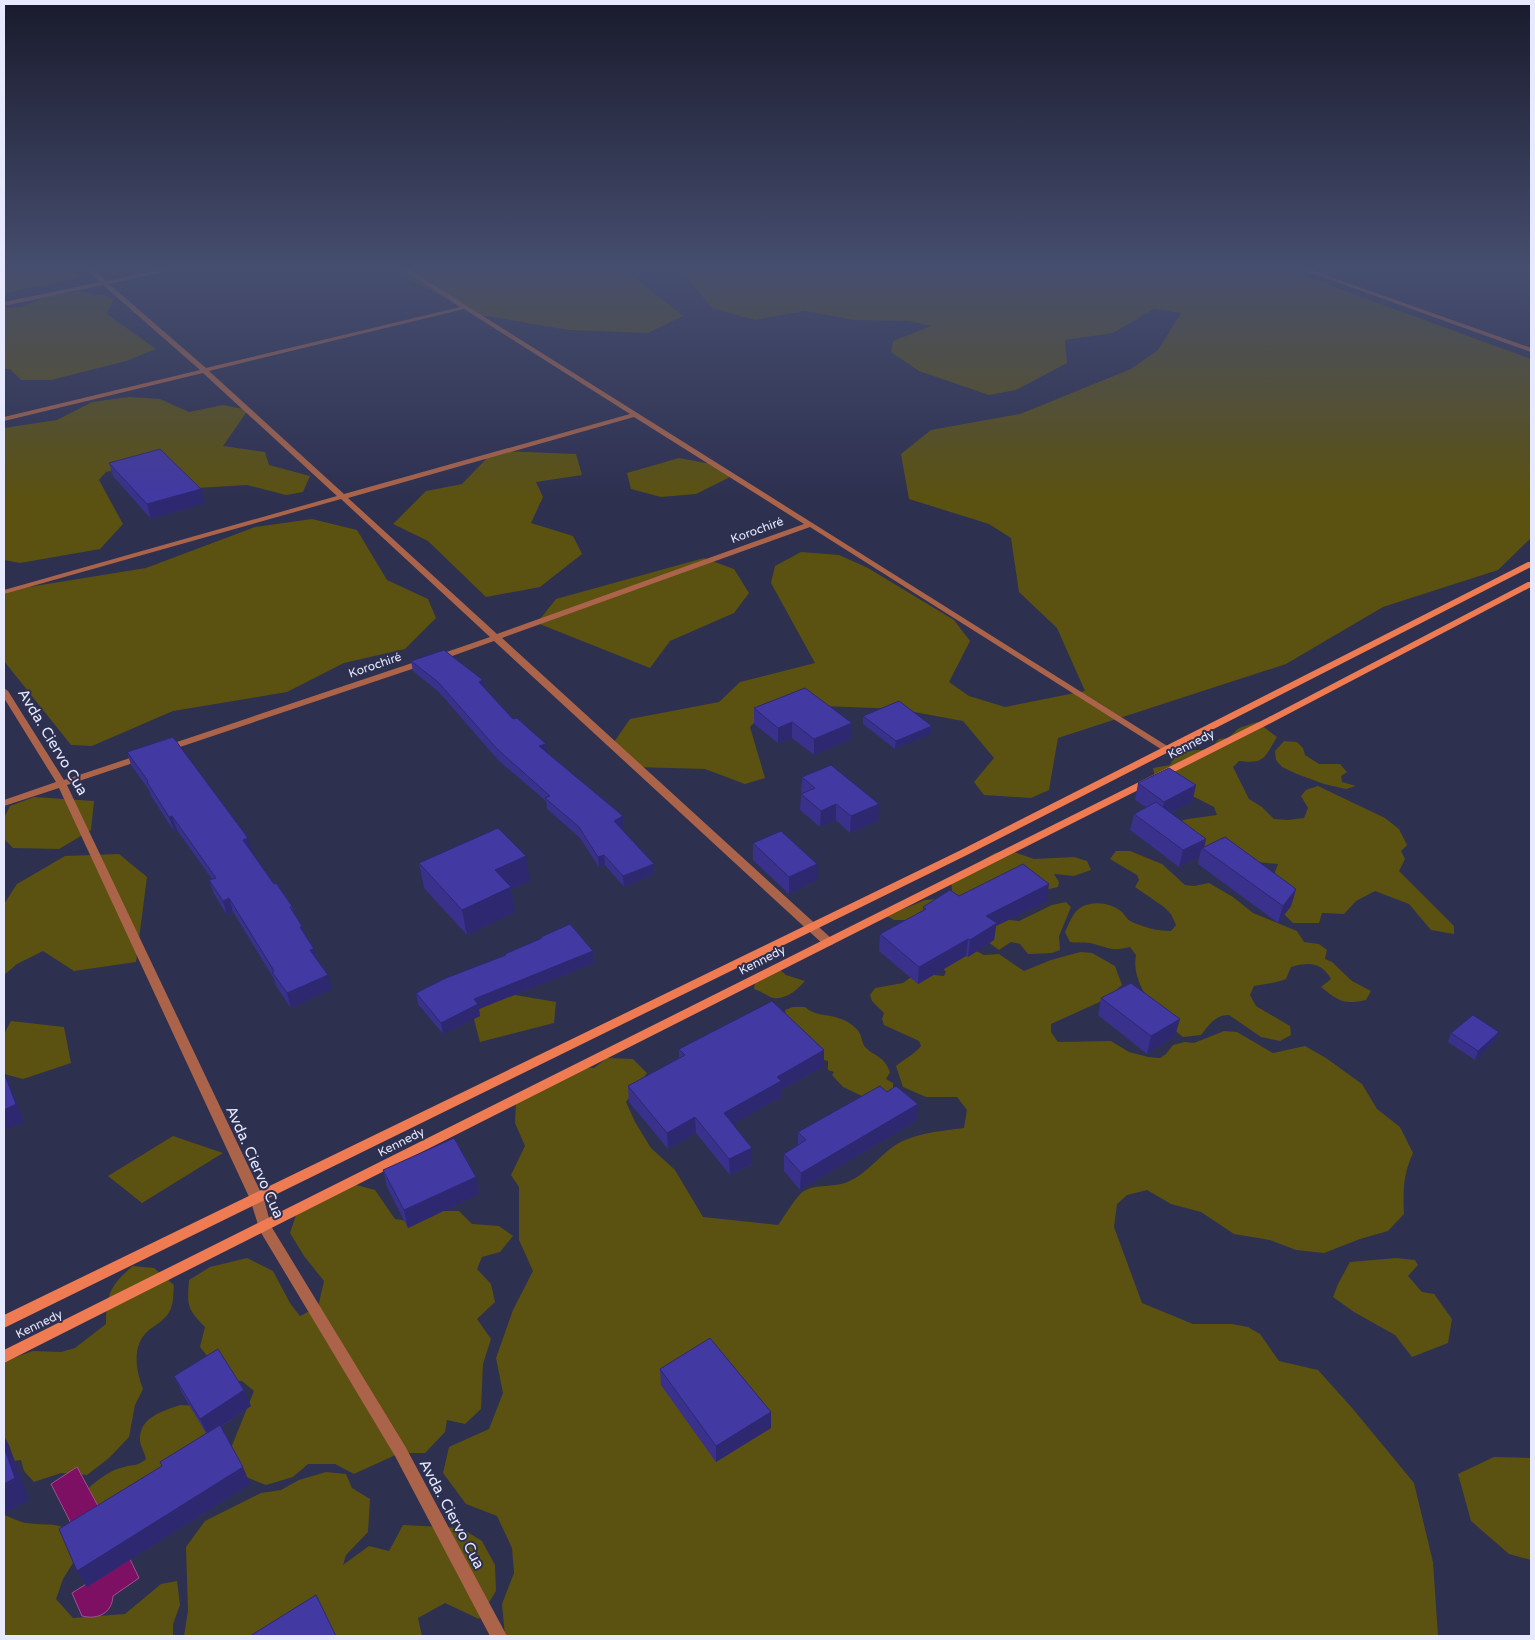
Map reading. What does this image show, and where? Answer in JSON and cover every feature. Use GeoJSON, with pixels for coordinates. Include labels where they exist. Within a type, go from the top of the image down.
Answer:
{"type":"FeatureCollection","features":[{"type":"Feature","properties":{"kind":"main road","name":"Kennedy"},"geometry":{"type":"LineString","coordinates":[[4,1322],[963,853],[1531,564]]}},
{"type":"Feature","properties":{"kind":"main road","name":"Kennedy"},"geometry":{"type":"LineString","coordinates":[[4,1357],[1260,725],[1531,584]]}},
{"type":"Feature","properties":{"kind":"street"},"geometry":{"type":"LineString","coordinates":[[173,344],[828,942]]}},
{"type":"Feature","properties":{"kind":"street"},"geometry":{"type":"LineString","coordinates":[[4,419],[315,344]]}},
{"type":"Feature","properties":{"kind":"street"},"geometry":{"type":"LineString","coordinates":[[519,344],[1167,749]]}},
{"type":"Feature","properties":{"kind":"street"},"geometry":{"type":"LineString","coordinates":[[1513,344],[1531,350]]}},
{"type":"Feature","properties":{"kind":"street"},"geometry":{"type":"LineString","coordinates":[[4,592],[633,415]]}},
{"type":"Feature","properties":{"kind":"street","name":"Korochiré"},"geometry":{"type":"LineString","coordinates":[[156,752],[496,638],[809,525]]}},
{"type":"Feature","properties":{"kind":"street","name":"Avda. Ciervo Cua"},"geometry":{"type":"LineString","coordinates":[[4,691],[62,784],[256,1199],[265,1226],[400,1451],[499,1636]]}},
{"type":"Feature","properties":{"kind":"street"},"geometry":{"type":"LineString","coordinates":[[4,804],[147,755]]}},
{"type":"Feature","properties":{"kind":"shaded area"},"geometry":{"type":"Polygon","coordinates":[[[4,344],[148,344],[156,349],[126,361],[51,380],[21,380],[10,369],[4,369],[4,344]]]}},
{"type":"Feature","properties":{"kind":"shaded area"},"geometry":{"type":"Polygon","coordinates":[[[893,344],[1065,344],[1067,363],[1016,390],[989,395],[919,371],[891,352],[893,344]]]}},
{"type":"Feature","properties":{"kind":"shaded area"},"geometry":{"type":"Polygon","coordinates":[[[1162,344],[1489,344],[1531,359],[1531,538],[1498,570],[1383,607],[1286,664],[1058,738],[1049,790],[1031,798],[984,795],[974,782],[994,758],[963,721],[898,709],[772,704],[750,727],[765,778],[745,784],[705,769],[636,767],[612,745],[630,719],[719,702],[740,682],[815,663],[771,583],[775,566],[801,552],[839,555],[868,568],[954,620],[970,641],[949,682],[969,696],[1005,707],[1085,691],[1057,628],[1019,592],[1011,538],[989,524],[909,499],[901,454],[931,430],[1020,414],[1131,369],[1158,350],[1162,344]]]}},
{"type":"Feature","properties":{"kind":"shaded area"},"geometry":{"type":"Polygon","coordinates":[[[129,397],[160,399],[189,412],[223,405],[248,410],[223,446],[265,452],[269,465],[310,476],[303,492],[286,495],[247,485],[180,489],[139,464],[106,472],[99,480],[123,524],[100,549],[20,563],[4,560],[4,428],[57,420],[92,402],[129,397]]]}},
{"type":"Feature","properties":{"kind":"shaded area"},"geometry":{"type":"Polygon","coordinates":[[[504,451],[576,454],[582,475],[536,482],[543,497],[531,523],[573,536],[582,554],[540,587],[486,597],[428,541],[393,524],[426,491],[462,484],[490,455],[504,451]]]}},
{"type":"Feature","properties":{"kind":"shaded area"},"geometry":{"type":"Polygon","coordinates":[[[679,458],[711,464],[730,477],[696,494],[661,497],[631,489],[627,473],[679,458]]]}},
{"type":"Feature","properties":{"kind":"shaded area"},"geometry":{"type":"Polygon","coordinates":[[[312,519],[357,530],[387,580],[428,599],[436,618],[405,649],[344,663],[287,692],[173,711],[92,746],[71,745],[4,661],[4,591],[146,568],[255,527],[312,519]]]}},
{"type":"Feature","properties":{"kind":"shaded area"},"geometry":{"type":"Polygon","coordinates":[[[704,558],[734,569],[749,593],[734,613],[670,641],[650,668],[537,623],[556,599],[704,558]]]}},
{"type":"Feature","properties":{"kind":"shaded area"},"geometry":{"type":"Polygon","coordinates":[[[1257,722],[1277,737],[1263,758],[1248,762],[1239,761],[1233,767],[1249,799],[1262,807],[1274,819],[1304,818],[1308,808],[1301,796],[1306,790],[1318,786],[1385,818],[1399,829],[1407,845],[1401,851],[1405,859],[1399,871],[1454,926],[1454,934],[1431,930],[1409,904],[1375,891],[1356,901],[1344,914],[1322,913],[1319,923],[1293,923],[1282,912],[1294,898],[1286,890],[1276,887],[1275,872],[1278,864],[1257,862],[1224,863],[1173,823],[1217,815],[1214,807],[1155,777],[1153,768],[1170,765],[1181,753],[1209,750],[1219,739],[1228,738],[1239,728],[1257,722]]]}},
{"type":"Feature","properties":{"kind":"shaded area"},"geometry":{"type":"Polygon","coordinates":[[[1284,741],[1297,742],[1303,748],[1305,755],[1319,764],[1340,764],[1347,772],[1341,776],[1342,782],[1356,786],[1346,789],[1324,784],[1282,767],[1276,760],[1275,751],[1284,741]]]}},
{"type":"Feature","properties":{"kind":"shaded area"},"geometry":{"type":"Polygon","coordinates":[[[34,797],[94,801],[91,830],[59,849],[13,848],[4,839],[4,818],[10,806],[34,797]]]}},
{"type":"Feature","properties":{"kind":"shaded area"},"geometry":{"type":"Polygon","coordinates":[[[1011,851],[1034,859],[1074,857],[1087,861],[1091,870],[1074,876],[1054,874],[1059,882],[1058,887],[918,920],[894,920],[887,916],[925,900],[946,898],[952,891],[951,879],[995,853],[1011,851]]]}},
{"type":"Feature","properties":{"kind":"shaded area"},"geometry":{"type":"Polygon","coordinates":[[[1116,851],[1130,851],[1162,864],[1185,885],[1194,886],[1209,883],[1233,897],[1253,913],[1297,931],[1304,942],[1319,944],[1327,950],[1325,959],[1332,962],[1352,981],[1371,991],[1366,1000],[1346,1002],[1337,999],[1321,987],[1331,979],[1323,969],[1309,964],[1297,965],[1291,967],[1286,979],[1254,986],[1250,995],[1256,1006],[1290,1026],[1291,1035],[1280,1041],[1261,1037],[1229,1015],[1224,1015],[1210,1024],[1201,1035],[1183,1037],[1156,1011],[1142,989],[1135,966],[1136,955],[1130,947],[1113,949],[1090,943],[1070,942],[1065,932],[1078,909],[1097,903],[1117,908],[1130,921],[1150,928],[1171,931],[1176,925],[1171,914],[1164,907],[1135,887],[1139,880],[1137,875],[1110,859],[1116,851]]]}},
{"type":"Feature","properties":{"kind":"shaded area"},"geometry":{"type":"Polygon","coordinates":[[[119,854],[147,877],[136,962],[74,971],[43,951],[17,964],[4,975],[4,904],[17,884],[65,856],[119,854]]]}},
{"type":"Feature","properties":{"kind":"shaded area"},"geometry":{"type":"Polygon","coordinates":[[[1066,902],[1071,907],[1059,936],[1060,950],[1052,953],[1028,954],[1020,944],[1011,942],[999,950],[984,939],[1002,919],[1019,921],[1052,905],[1066,902]]]}},
{"type":"Feature","properties":{"kind":"shaded area"},"geometry":{"type":"Polygon","coordinates":[[[960,943],[984,955],[999,954],[1024,971],[1051,960],[1080,952],[1092,953],[1115,966],[1122,985],[1104,1000],[1051,1024],[1051,1032],[1058,1042],[1111,1041],[1129,1052],[1160,1058],[1173,1045],[1185,1042],[1194,1043],[1224,1031],[1237,1032],[1273,1053],[1305,1046],[1326,1058],[1362,1084],[1377,1109],[1400,1127],[1413,1153],[1404,1183],[1404,1214],[1388,1231],[1360,1239],[1324,1253],[1296,1250],[1270,1240],[1234,1234],[1201,1212],[1171,1204],[1147,1190],[1127,1195],[1117,1204],[1114,1227],[1142,1303],[1193,1324],[1232,1324],[1248,1327],[1260,1334],[1279,1361],[1318,1370],[1414,1483],[1433,1562],[1438,1636],[505,1636],[502,1604],[514,1573],[512,1548],[497,1516],[466,1504],[443,1473],[449,1447],[489,1429],[503,1393],[496,1358],[513,1310],[533,1271],[519,1240],[519,1187],[511,1175],[525,1146],[515,1123],[516,1101],[578,1067],[594,1068],[607,1058],[633,1059],[647,1073],[626,1102],[635,1122],[651,1148],[675,1170],[703,1217],[778,1225],[804,1191],[814,1187],[840,1184],[852,1180],[888,1150],[910,1138],[928,1133],[964,1128],[967,1110],[957,1097],[926,1097],[903,1087],[896,1066],[916,1052],[921,1046],[919,1041],[884,1025],[882,1019],[884,1013],[872,1001],[870,995],[875,988],[903,983],[917,973],[944,976],[946,972],[937,961],[960,943]]]}},
{"type":"Feature","properties":{"kind":"shaded area"},"geometry":{"type":"Polygon","coordinates":[[[779,969],[786,975],[805,981],[791,993],[778,998],[773,998],[754,989],[756,975],[779,969]]]}},
{"type":"Feature","properties":{"kind":"shaded area"},"geometry":{"type":"Polygon","coordinates":[[[515,995],[556,1002],[554,1023],[480,1042],[471,1008],[515,995]]]}},
{"type":"Feature","properties":{"kind":"shaded area"},"geometry":{"type":"Polygon","coordinates":[[[793,1007],[805,1007],[817,1013],[841,1019],[853,1026],[860,1034],[866,1048],[887,1066],[890,1072],[886,1079],[893,1083],[893,1090],[866,1098],[843,1087],[832,1075],[834,1072],[828,1070],[828,1061],[795,1053],[785,1010],[793,1007]]]}},
{"type":"Feature","properties":{"kind":"shaded area"},"geometry":{"type":"Polygon","coordinates":[[[11,1021],[64,1027],[71,1063],[23,1079],[4,1074],[4,1034],[11,1021]]]}},
{"type":"Feature","properties":{"kind":"shaded area"},"geometry":{"type":"Polygon","coordinates":[[[173,1136],[223,1153],[142,1203],[108,1176],[173,1136]]]}},
{"type":"Feature","properties":{"kind":"shaded area"},"geometry":{"type":"Polygon","coordinates":[[[353,1184],[375,1190],[395,1219],[415,1222],[441,1211],[459,1211],[472,1224],[499,1226],[513,1236],[500,1252],[482,1257],[477,1269],[491,1284],[495,1302],[477,1319],[491,1339],[483,1364],[481,1409],[465,1424],[447,1420],[445,1432],[425,1453],[400,1453],[354,1474],[335,1464],[308,1464],[293,1477],[266,1485],[233,1472],[227,1458],[254,1391],[242,1381],[218,1379],[208,1357],[200,1347],[205,1327],[192,1311],[188,1301],[189,1280],[210,1267],[247,1258],[273,1271],[290,1303],[300,1316],[318,1307],[324,1281],[304,1256],[290,1233],[297,1212],[353,1184]]]}},
{"type":"Feature","properties":{"kind":"shaded area"},"geometry":{"type":"Polygon","coordinates":[[[1396,1258],[1415,1260],[1418,1265],[1408,1276],[1422,1292],[1434,1294],[1452,1319],[1448,1343],[1412,1357],[1395,1335],[1354,1312],[1333,1297],[1350,1262],[1396,1258]]]}},
{"type":"Feature","properties":{"kind":"shaded area"},"geometry":{"type":"Polygon","coordinates":[[[133,1266],[154,1268],[174,1285],[173,1302],[169,1312],[162,1321],[143,1336],[139,1343],[137,1366],[143,1389],[135,1405],[129,1437],[109,1458],[87,1475],[61,1473],[34,1482],[24,1471],[21,1460],[4,1462],[4,1361],[33,1351],[61,1352],[75,1348],[106,1324],[107,1305],[111,1291],[133,1266]]]}},
{"type":"Feature","properties":{"kind":"shaded area"},"geometry":{"type":"Polygon","coordinates":[[[180,1405],[206,1406],[214,1440],[91,1512],[86,1490],[113,1471],[138,1464],[146,1459],[140,1440],[143,1426],[153,1416],[180,1405]]]}},
{"type":"Feature","properties":{"kind":"shaded area"},"geometry":{"type":"Polygon","coordinates":[[[1494,1457],[1531,1458],[1531,1560],[1509,1554],[1471,1521],[1458,1474],[1494,1457]]]}},
{"type":"Feature","properties":{"kind":"shaded area"},"geometry":{"type":"Polygon","coordinates":[[[77,1467],[104,1517],[77,1535],[51,1484],[77,1467]]]}},
{"type":"Feature","properties":{"kind":"shaded area"},"geometry":{"type":"Polygon","coordinates":[[[326,1472],[346,1474],[352,1488],[370,1499],[368,1532],[346,1555],[343,1565],[369,1546],[389,1551],[403,1525],[461,1528],[482,1541],[495,1565],[496,1591],[479,1619],[445,1603],[418,1618],[422,1636],[184,1636],[188,1611],[186,1547],[205,1521],[261,1493],[281,1490],[299,1480],[326,1472]]]}},
{"type":"Feature","properties":{"kind":"shaded area"},"geometry":{"type":"Polygon","coordinates":[[[4,1515],[21,1522],[65,1528],[76,1540],[81,1550],[63,1579],[56,1599],[73,1618],[125,1614],[161,1584],[177,1581],[180,1605],[173,1624],[173,1636],[4,1636],[4,1515]]]}},
{"type":"Feature","properties":{"kind":"shaded area"},"geometry":{"type":"Polygon","coordinates":[[[129,1557],[139,1578],[113,1596],[110,1607],[103,1614],[93,1617],[82,1616],[72,1593],[129,1557]]]}},
{"type":"Feature","properties":{"kind":"building"},"geometry":{"type":"Polygon","coordinates":[[[160,449],[201,489],[147,504],[109,463],[160,449]]]}},
{"type":"Feature","properties":{"kind":"building"},"geometry":{"type":"Polygon","coordinates":[[[444,650],[483,680],[479,682],[513,719],[517,718],[546,744],[539,746],[623,816],[614,821],[654,864],[623,876],[604,855],[598,857],[579,827],[545,798],[550,796],[497,749],[438,682],[411,661],[444,650]]]}},
{"type":"Feature","properties":{"kind":"building"},"geometry":{"type":"Polygon","coordinates":[[[805,688],[852,723],[814,739],[792,722],[778,728],[754,708],[805,688]]]}},
{"type":"Feature","properties":{"kind":"building"},"geometry":{"type":"Polygon","coordinates":[[[899,701],[932,726],[896,741],[863,716],[899,701]]]}},
{"type":"Feature","properties":{"kind":"building"},"geometry":{"type":"Polygon","coordinates":[[[173,737],[248,838],[243,840],[292,906],[290,907],[302,926],[300,927],[314,949],[310,950],[328,975],[287,993],[272,972],[274,971],[229,898],[223,901],[209,880],[216,878],[172,816],[169,817],[148,781],[127,752],[173,737]]]}},
{"type":"Feature","properties":{"kind":"building"},"geometry":{"type":"Polygon","coordinates":[[[831,765],[879,804],[851,816],[836,804],[821,811],[801,794],[815,788],[802,777],[831,765]]]}},
{"type":"Feature","properties":{"kind":"building"},"geometry":{"type":"Polygon","coordinates":[[[1169,768],[1196,785],[1164,802],[1138,783],[1169,768]]]}},
{"type":"Feature","properties":{"kind":"building"},"geometry":{"type":"Polygon","coordinates":[[[1156,802],[1206,839],[1183,850],[1134,814],[1156,802]]]}},
{"type":"Feature","properties":{"kind":"building"},"geometry":{"type":"Polygon","coordinates":[[[498,828],[526,856],[495,870],[511,887],[462,910],[419,863],[498,828]]]}},
{"type":"Feature","properties":{"kind":"building"},"geometry":{"type":"Polygon","coordinates":[[[781,831],[817,864],[789,877],[753,843],[781,831]]]}},
{"type":"Feature","properties":{"kind":"building"},"geometry":{"type":"Polygon","coordinates":[[[1225,837],[1296,889],[1283,906],[1202,848],[1225,837]]]}},
{"type":"Feature","properties":{"kind":"building"},"geometry":{"type":"Polygon","coordinates":[[[1023,864],[1049,884],[986,916],[997,923],[970,940],[968,939],[919,967],[880,934],[926,909],[923,907],[950,890],[959,896],[1023,864]]]}},
{"type":"Feature","properties":{"kind":"building"},"geometry":{"type":"Polygon","coordinates":[[[570,924],[593,951],[474,999],[478,1004],[441,1023],[416,993],[446,978],[506,955],[570,924]]]}},
{"type":"Feature","properties":{"kind":"building"},"geometry":{"type":"Polygon","coordinates":[[[1131,983],[1180,1019],[1151,1036],[1101,998],[1131,983]]]}},
{"type":"Feature","properties":{"kind":"building"},"geometry":{"type":"Polygon","coordinates":[[[772,1001],[824,1050],[777,1077],[781,1081],[724,1113],[752,1148],[729,1159],[695,1117],[667,1133],[628,1086],[685,1055],[679,1049],[772,1001]]]}},
{"type":"Feature","properties":{"kind":"building"},"geometry":{"type":"Polygon","coordinates":[[[1473,1015],[1499,1032],[1478,1051],[1451,1033],[1473,1015]]]}},
{"type":"Feature","properties":{"kind":"building"},"geometry":{"type":"Polygon","coordinates":[[[4,1073],[16,1104],[4,1110],[4,1073]]]}},
{"type":"Feature","properties":{"kind":"building"},"geometry":{"type":"Polygon","coordinates":[[[880,1086],[887,1092],[896,1086],[918,1104],[801,1173],[784,1154],[806,1140],[798,1132],[880,1086]]]}},
{"type":"Feature","properties":{"kind":"building"},"geometry":{"type":"Polygon","coordinates":[[[454,1138],[476,1177],[404,1210],[383,1170],[454,1138]]]}},
{"type":"Feature","properties":{"kind":"building"},"geometry":{"type":"Polygon","coordinates":[[[710,1338],[771,1412],[716,1446],[660,1369],[710,1338]]]}},
{"type":"Feature","properties":{"kind":"building"},"geometry":{"type":"Polygon","coordinates":[[[218,1349],[244,1390],[200,1419],[174,1376],[218,1349]]]}},
{"type":"Feature","properties":{"kind":"building"},"geometry":{"type":"Polygon","coordinates":[[[220,1425],[243,1467],[77,1571],[59,1529],[162,1466],[160,1462],[220,1425]]]}},
{"type":"Feature","properties":{"kind":"building"},"geometry":{"type":"Polygon","coordinates":[[[4,1447],[15,1478],[4,1484],[4,1447]]]}},
{"type":"Feature","properties":{"kind":"building"},"geometry":{"type":"Polygon","coordinates":[[[316,1595],[336,1636],[250,1636],[316,1595]]]}}]}
